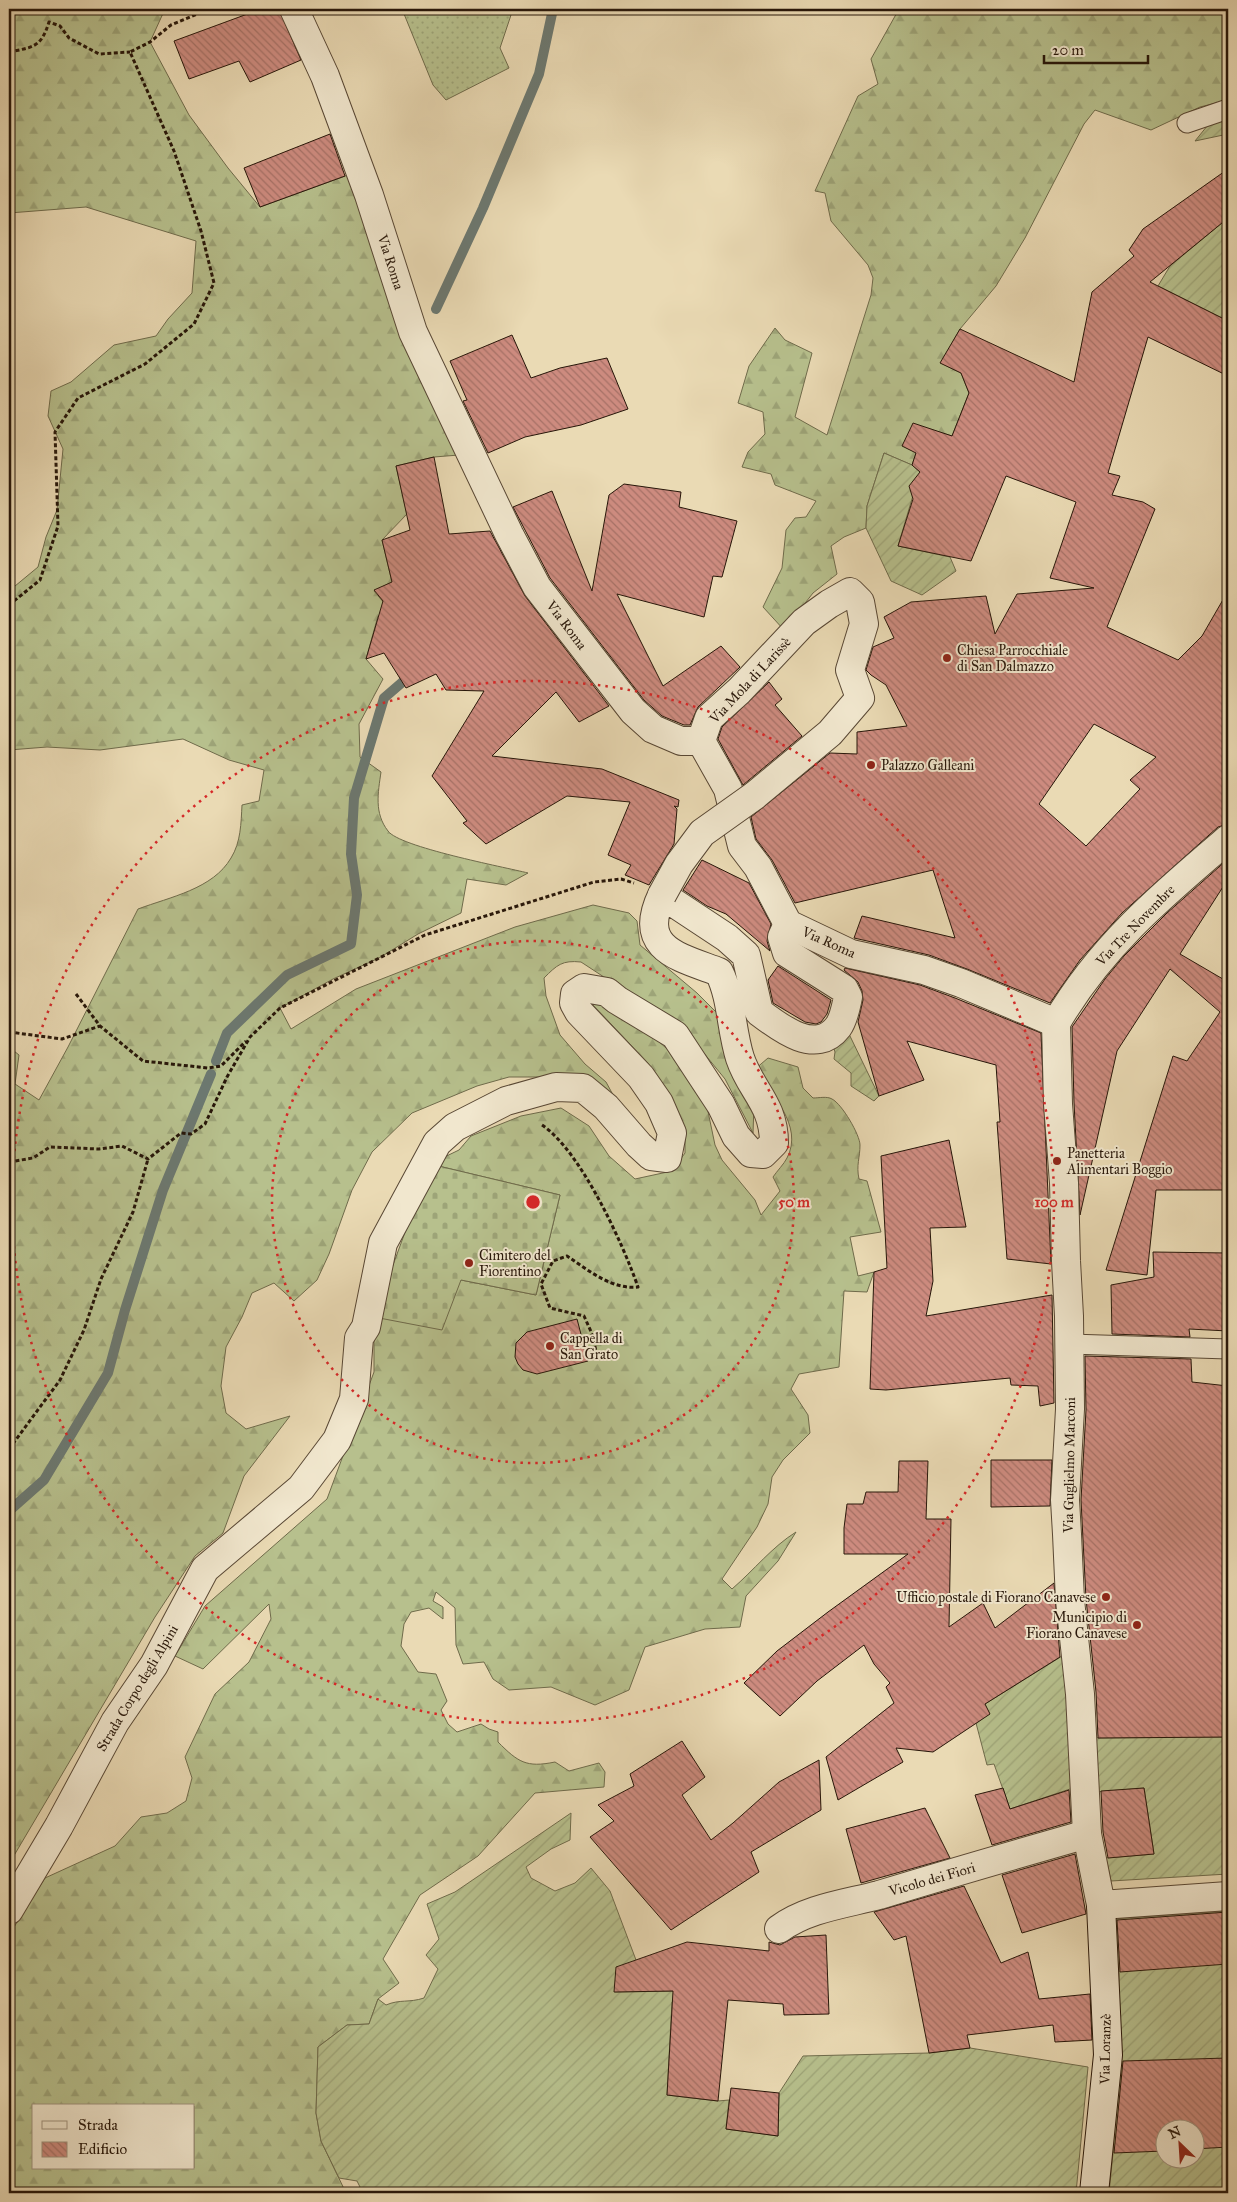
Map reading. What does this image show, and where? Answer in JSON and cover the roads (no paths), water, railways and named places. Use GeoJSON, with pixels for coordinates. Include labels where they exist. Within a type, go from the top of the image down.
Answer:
{"type":"FeatureCollection","features":[{"type":"Feature","properties":{"kind":"street","name":"Via Roma"},"geometry":{"type":"LineString","coordinates":[[294,9],[325,76],[359,167],[413,332],[509,534],[537,587],[633,711],[654,729],[681,741],[701,741],[728,789],[742,846],[758,867],[788,924],[851,954],[924,970],[961,983],[1056,1023]]}},
{"type":"Feature","properties":{"kind":"street","name":"Via Mola di Larissè"},"geometry":{"type":"LineString","coordinates":[[662,895],[702,832],[754,796],[830,733],[860,698],[850,670],[864,624],[860,602],[850,592],[804,622],[739,691],[709,718],[701,741]]}},
{"type":"Feature","properties":{"kind":"street","name":"Via Tre Novembre"},"geometry":{"type":"LineString","coordinates":[[1056,1023],[1075,991],[1108,949],[1164,893],[1228,839]]}},
{"type":"Feature","properties":{"kind":"street"},"geometry":{"type":"LineString","coordinates":[[662,895],[727,938],[746,956],[759,1012],[792,1033],[815,1040],[826,1038],[838,1026],[848,997],[844,989],[787,953],[782,937],[788,924]]}},
{"type":"Feature","properties":{"kind":"street","name":"Strada Corpo degli Alpini"},"geometry":{"type":"LineString","coordinates":[[9,1910],[59,1826],[115,1722],[154,1664],[205,1569],[301,1488],[337,1440],[354,1399],[359,1338],[366,1327],[383,1243],[437,1143],[455,1126],[506,1101],[556,1087],[583,1088],[606,1107],[651,1156],[666,1158],[672,1132],[658,1103],[641,1077],[579,1012],[574,1003],[575,994],[584,988],[607,992],[616,1000],[675,1035],[721,1105],[736,1136],[751,1154],[764,1154],[774,1144],[772,1119],[740,1059],[726,985],[719,972],[674,956],[655,937],[653,920],[655,908],[662,895]]}},
{"type":"Feature","properties":{"kind":"street","name":"Via Guglielmo Marconi"},"geometry":{"type":"LineString","coordinates":[[1056,1023],[1070,1344],[1070,1409],[1066,1508],[1070,1600],[1080,1694],[1087,1834],[1101,1904]]}},
{"type":"Feature","properties":{"kind":"street","name":"Vicolo dei Fiori"},"geometry":{"type":"LineString","coordinates":[[779,1929],[796,1918],[819,1909],[867,1898],[1087,1834]]}},
{"type":"Feature","properties":{"kind":"street"},"geometry":{"type":"LineString","coordinates":[[1101,1904],[1228,1896]]}},
{"type":"Feature","properties":{"kind":"street","name":"Via Loranzè"},"geometry":{"type":"LineString","coordinates":[[1094,2193],[1108,2055],[1101,1904]]}},
{"type":"Feature","properties":{"kind":"lane"},"geometry":{"type":"LineString","coordinates":[[1187,123],[1228,109]]}},
{"type":"Feature","properties":{"kind":"lane"},"geometry":{"type":"LineString","coordinates":[[1070,1344],[1228,1349]]}},
{"type":"Feature","properties":{"kind":"waterway"},"geometry":{"type":"LineString","coordinates":[[436,309],[483,208],[539,74],[553,9]]}},
{"type":"Feature","properties":{"kind":"waterway"},"geometry":{"type":"LineString","coordinates":[[216,1061],[227,1033],[287,975],[351,944],[357,895],[351,854],[354,798],[384,698],[413,673]]}},
{"type":"Feature","properties":{"kind":"waterway"},"geometry":{"type":"LineString","coordinates":[[9,1511],[44,1480],[108,1373],[125,1310],[163,1190],[211,1074]]}},
{"type":"Feature","properties":{"kind":"place","name":"Chiesa Parrocchiale di San Dalmazzo"},"geometry":{"type":"Point","coordinates":[947,658]}},
{"type":"Feature","properties":{"kind":"place","name":"Palazzo Galleani"},"geometry":{"type":"Point","coordinates":[871,765]}},
{"type":"Feature","properties":{"kind":"place","name":"Panetteria Alimentari Boggio"},"geometry":{"type":"Point","coordinates":[1057,1161]}},
{"type":"Feature","properties":{"kind":"place","name":"Cimitero del Fiorentino"},"geometry":{"type":"Point","coordinates":[469,1263]}},
{"type":"Feature","properties":{"kind":"place","name":"Cappella di San Grato"},"geometry":{"type":"Point","coordinates":[550,1346]}},
{"type":"Feature","properties":{"kind":"place","name":"Ufficio postale di Fiorano Canavese"},"geometry":{"type":"Point","coordinates":[1106,1597]}},
{"type":"Feature","properties":{"kind":"place","name":"Municipio di Fiorano Canavese"},"geometry":{"type":"Point","coordinates":[1137,1625]}}]}
